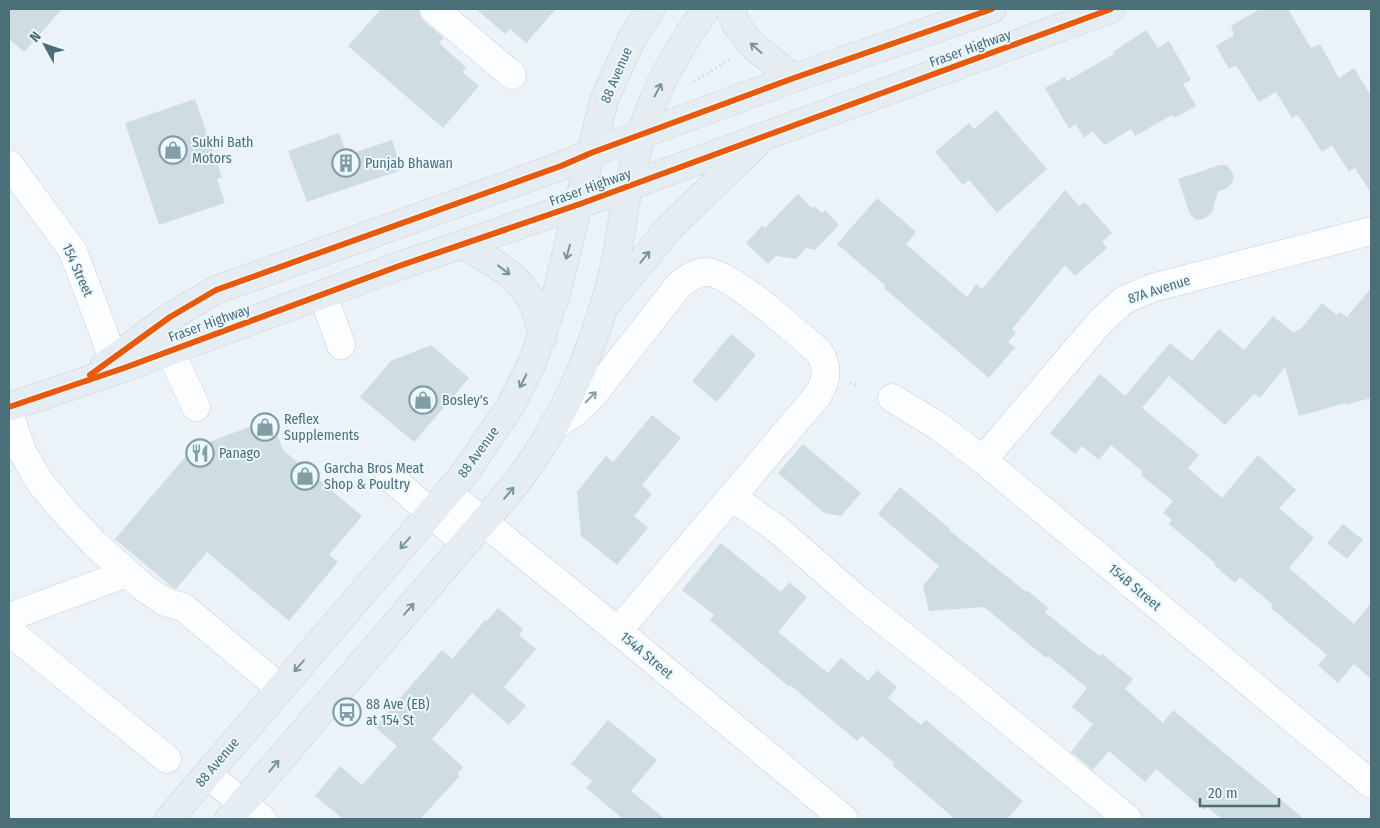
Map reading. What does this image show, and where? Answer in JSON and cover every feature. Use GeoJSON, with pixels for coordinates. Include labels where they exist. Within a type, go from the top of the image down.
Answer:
{"type":"FeatureCollection","features":[{"type":"Feature","properties":{"kind":"main road","name":"88 Avenue"},"geometry":{"type":"LineString","coordinates":[[169,819],[464,473],[510,407],[543,337],[558,292],[604,100],[632,38],[651,9]]}},
{"type":"Feature","properties":{"kind":"main road"},"geometry":{"type":"LineString","coordinates":[[245,814],[522,477],[553,426],[584,360],[603,309],[620,244],[629,186],[641,136],[654,98],[692,29],[706,9]]}},
{"type":"Feature","properties":{"kind":"main road"},"geometry":{"type":"LineString","coordinates":[[730,9],[737,26],[753,46],[794,78]]}},
{"type":"Feature","properties":{"kind":"main road","name":"Fraser Highway"},"geometry":{"type":"LineString","coordinates":[[76,384],[113,360],[170,318],[216,290],[561,166],[591,153],[794,78],[992,9]]}},
{"type":"Feature","properties":{"kind":"main road","name":"Fraser Highway"},"geometry":{"type":"LineString","coordinates":[[9,407],[170,351],[399,266],[580,204],[1111,9]]}},
{"type":"Feature","properties":{"kind":"main road"},"geometry":{"type":"LineString","coordinates":[[603,309],[670,227],[762,138]]}},
{"type":"Feature","properties":{"kind":"main road"},"geometry":{"type":"LineString","coordinates":[[463,245],[496,264],[517,282],[534,306],[543,337]]}},
{"type":"Feature","properties":{"kind":"street"},"geometry":{"type":"LineString","coordinates":[[434,9],[512,75]]}},
{"type":"Feature","properties":{"kind":"street","name":"154 Street"},"geometry":{"type":"LineString","coordinates":[[9,164],[72,251],[104,331],[113,360]]}},
{"type":"Feature","properties":{"kind":"street","name":"87A Avenue"},"geometry":{"type":"LineString","coordinates":[[983,460],[1100,322],[1124,300],[1152,288],[1371,231]]}},
{"type":"Feature","properties":{"kind":"street"},"geometry":{"type":"LineString","coordinates":[[553,426],[573,414],[592,396],[679,285],[696,274],[704,272],[716,274],[737,284],[819,352],[826,362],[824,385],[818,396],[618,631]]}},
{"type":"Feature","properties":{"kind":"street"},"geometry":{"type":"LineString","coordinates":[[323,294],[341,345]]}},
{"type":"Feature","properties":{"kind":"street"},"geometry":{"type":"LineString","coordinates":[[170,351],[196,406]]}},
{"type":"Feature","properties":{"kind":"street"},"geometry":{"type":"LineString","coordinates":[[584,360],[603,364],[620,359]]}},
{"type":"Feature","properties":{"kind":"street","name":"154B Street"},"geometry":{"type":"LineString","coordinates":[[892,398],[938,426],[983,460],[1371,784]]}},
{"type":"Feature","properties":{"kind":"street"},"geometry":{"type":"LineString","coordinates":[[9,413],[21,449],[39,481],[82,531],[127,573],[165,602],[183,607],[280,688]]}},
{"type":"Feature","properties":{"kind":"street"},"geometry":{"type":"LineString","coordinates":[[390,477],[439,502],[466,543]]}},
{"type":"Feature","properties":{"kind":"street"},"geometry":{"type":"LineString","coordinates":[[732,497],[777,530],[852,596],[965,685],[1128,819]]}},
{"type":"Feature","properties":{"kind":"street","name":"154A Street"},"geometry":{"type":"LineString","coordinates":[[439,502],[484,522],[844,819]]}},
{"type":"Feature","properties":{"kind":"street"},"geometry":{"type":"LineString","coordinates":[[9,617],[127,573]]}},
{"type":"Feature","properties":{"kind":"street"},"geometry":{"type":"LineString","coordinates":[[9,631],[167,758]]}},
{"type":"Feature","properties":{"kind":"street"},"geometry":{"type":"LineString","coordinates":[[207,774],[245,814]]}},
{"type":"Feature","properties":{"kind":"path"},"geometry":{"type":"LineString","coordinates":[[696,80],[736,57]]}},
{"type":"Feature","properties":{"kind":"building"},"geometry":{"type":"Polygon","coordinates":[[[9,9],[62,9],[24,52],[9,39],[9,9]]]}},
{"type":"Feature","properties":{"kind":"building"},"geometry":{"type":"Polygon","coordinates":[[[381,9],[419,9],[424,21],[444,38],[439,43],[466,67],[462,72],[479,86],[443,128],[348,46],[381,9]]]}},
{"type":"Feature","properties":{"kind":"building"},"geometry":{"type":"Polygon","coordinates":[[[476,9],[556,9],[526,43],[510,29],[505,34],[476,9]]]}},
{"type":"Feature","properties":{"kind":"building"},"geometry":{"type":"Polygon","coordinates":[[[1260,9],[1288,9],[1311,48],[1320,44],[1339,78],[1354,68],[1371,96],[1371,193],[1355,168],[1349,172],[1332,145],[1322,152],[1298,115],[1292,118],[1276,92],[1259,102],[1236,65],[1229,69],[1216,46],[1234,35],[1231,26],[1260,9]]]}},
{"type":"Feature","properties":{"kind":"building"},"geometry":{"type":"Polygon","coordinates":[[[1146,30],[1158,48],[1169,41],[1191,80],[1183,84],[1196,106],[1174,118],[1172,115],[1135,136],[1131,129],[1105,145],[1092,131],[1084,138],[1076,124],[1069,129],[1045,88],[1065,77],[1067,81],[1114,54],[1113,52],[1146,30]]]}},
{"type":"Feature","properties":{"kind":"building","name":"Sukhi Bath Motors"},"geometry":{"type":"Polygon","coordinates":[[[195,99],[222,177],[217,179],[225,203],[159,225],[125,123],[195,99]]]}},
{"type":"Feature","properties":{"kind":"building"},"geometry":{"type":"Polygon","coordinates":[[[996,110],[1047,169],[997,213],[969,180],[963,185],[935,152],[969,123],[974,129],[996,110]]]}},
{"type":"Feature","properties":{"kind":"building","name":"Punjab Bhawan"},"geometry":{"type":"Polygon","coordinates":[[[339,133],[347,155],[392,140],[402,170],[307,202],[288,151],[339,133]]]}},
{"type":"Feature","properties":{"kind":"building"},"geometry":{"type":"Polygon","coordinates":[[[1220,165],[1226,165],[1231,170],[1234,176],[1232,183],[1227,188],[1218,191],[1212,212],[1207,217],[1201,220],[1195,219],[1190,214],[1178,179],[1220,165]]]}},
{"type":"Feature","properties":{"kind":"building"},"geometry":{"type":"Polygon","coordinates":[[[1065,190],[1079,206],[1085,202],[1112,233],[1102,242],[1107,248],[1075,276],[1065,265],[1012,329],[1016,333],[1008,342],[1015,347],[989,378],[884,288],[886,286],[837,244],[877,198],[916,232],[906,244],[967,297],[976,284],[982,289],[1065,190]]]}},
{"type":"Feature","properties":{"kind":"building"},"geometry":{"type":"Polygon","coordinates":[[[798,194],[812,208],[814,206],[822,213],[825,210],[839,225],[815,250],[806,248],[796,259],[776,256],[768,264],[746,243],[762,226],[765,228],[798,194]]]}},
{"type":"Feature","properties":{"kind":"building"},"geometry":{"type":"Polygon","coordinates":[[[1371,288],[1371,398],[1299,416],[1285,367],[1260,398],[1254,394],[1225,425],[1169,376],[1142,408],[1199,455],[1188,468],[1222,498],[1258,455],[1296,490],[1279,508],[1314,538],[1289,568],[1354,624],[1371,603],[1371,679],[1354,664],[1338,683],[1318,665],[1327,655],[1271,608],[1273,605],[1240,577],[1235,583],[1214,565],[1215,563],[1169,524],[1172,520],[1163,513],[1173,501],[1141,475],[1143,472],[1111,445],[1099,460],[1082,446],[1075,454],[1050,433],[1100,374],[1125,396],[1170,343],[1192,361],[1219,329],[1244,350],[1273,316],[1294,333],[1298,329],[1300,330],[1322,303],[1337,315],[1340,312],[1347,317],[1371,288]]]}},
{"type":"Feature","properties":{"kind":"building"},"geometry":{"type":"Polygon","coordinates":[[[731,334],[756,355],[717,402],[692,381],[731,334]]]}},
{"type":"Feature","properties":{"kind":"building"},"geometry":{"type":"Polygon","coordinates":[[[431,345],[469,378],[414,442],[360,397],[391,361],[431,345]]]}},
{"type":"Feature","properties":{"kind":"building"},"geometry":{"type":"Polygon","coordinates":[[[652,415],[681,438],[642,485],[652,494],[634,516],[648,528],[617,565],[581,536],[577,492],[606,456],[613,462],[652,415]]]}},
{"type":"Feature","properties":{"kind":"building"},"geometry":{"type":"Polygon","coordinates":[[[271,419],[283,450],[362,516],[329,555],[338,562],[289,621],[207,552],[176,589],[115,539],[198,442],[201,445],[271,419]]]}},
{"type":"Feature","properties":{"kind":"building"},"geometry":{"type":"Polygon","coordinates":[[[803,444],[861,493],[841,516],[824,513],[778,473],[803,444]]]}},
{"type":"Feature","properties":{"kind":"building"},"geometry":{"type":"Polygon","coordinates":[[[900,487],[949,530],[1026,592],[1027,590],[1048,608],[1045,612],[1085,645],[1100,656],[1102,654],[1133,679],[1125,689],[1163,723],[1173,710],[1304,819],[1222,819],[1207,807],[1204,810],[1156,769],[1145,782],[1109,751],[1093,770],[1071,752],[1093,724],[1072,707],[1087,688],[1048,656],[1046,658],[984,607],[929,611],[923,586],[939,566],[878,514],[900,487]]]}},
{"type":"Feature","properties":{"kind":"building"},"geometry":{"type":"Polygon","coordinates":[[[1343,524],[1363,540],[1347,559],[1327,543],[1343,524]]]}},
{"type":"Feature","properties":{"kind":"building"},"geometry":{"type":"Polygon","coordinates":[[[721,543],[781,592],[789,582],[807,597],[778,632],[828,673],[841,658],[868,681],[877,670],[897,687],[888,698],[921,725],[926,720],[1023,801],[1007,819],[955,819],[892,765],[894,763],[862,736],[857,741],[710,620],[714,615],[682,590],[721,543]]]}},
{"type":"Feature","properties":{"kind":"building"},"geometry":{"type":"Polygon","coordinates":[[[498,608],[523,629],[519,635],[536,649],[504,687],[526,706],[509,725],[472,693],[432,739],[463,767],[457,774],[460,776],[420,819],[343,819],[315,796],[340,766],[362,785],[397,746],[375,727],[442,650],[452,659],[486,619],[487,621],[498,608]]]}},
{"type":"Feature","properties":{"kind":"building"},"geometry":{"type":"Polygon","coordinates":[[[608,720],[657,760],[631,791],[665,819],[623,819],[586,788],[592,781],[571,764],[608,720]]]}},
{"type":"Feature","properties":{"kind":"cycle path"},"geometry":{"type":"LineString","coordinates":[[90,375],[170,317],[216,290],[561,166],[591,153],[794,78],[992,9]]}},
{"type":"Feature","properties":{"kind":"cycle path"},"geometry":{"type":"LineString","coordinates":[[9,407],[124,368],[399,266],[580,204],[1111,9]]}},
{"type":"Feature","properties":{"kind":"place","name":"Sukhi Bath Motors"},"geometry":{"type":"Point","coordinates":[173,150]}},
{"type":"Feature","properties":{"kind":"place","name":"Punjab Bhawan"},"geometry":{"type":"Point","coordinates":[346,163]}},
{"type":"Feature","properties":{"kind":"place","name":"Bosley's"},"geometry":{"type":"Point","coordinates":[423,400]}},
{"type":"Feature","properties":{"kind":"place","name":"Reflex Supplements"},"geometry":{"type":"Point","coordinates":[265,427]}},
{"type":"Feature","properties":{"kind":"place","name":"Panago"},"geometry":{"type":"Point","coordinates":[200,453]}},
{"type":"Feature","properties":{"kind":"place","name":"Garcha Bros Meat Shop & Poultry"},"geometry":{"type":"Point","coordinates":[305,476]}},
{"type":"Feature","properties":{"kind":"place","name":"88 Ave (EB) at 154 St"},"geometry":{"type":"Point","coordinates":[347,712]}}]}
